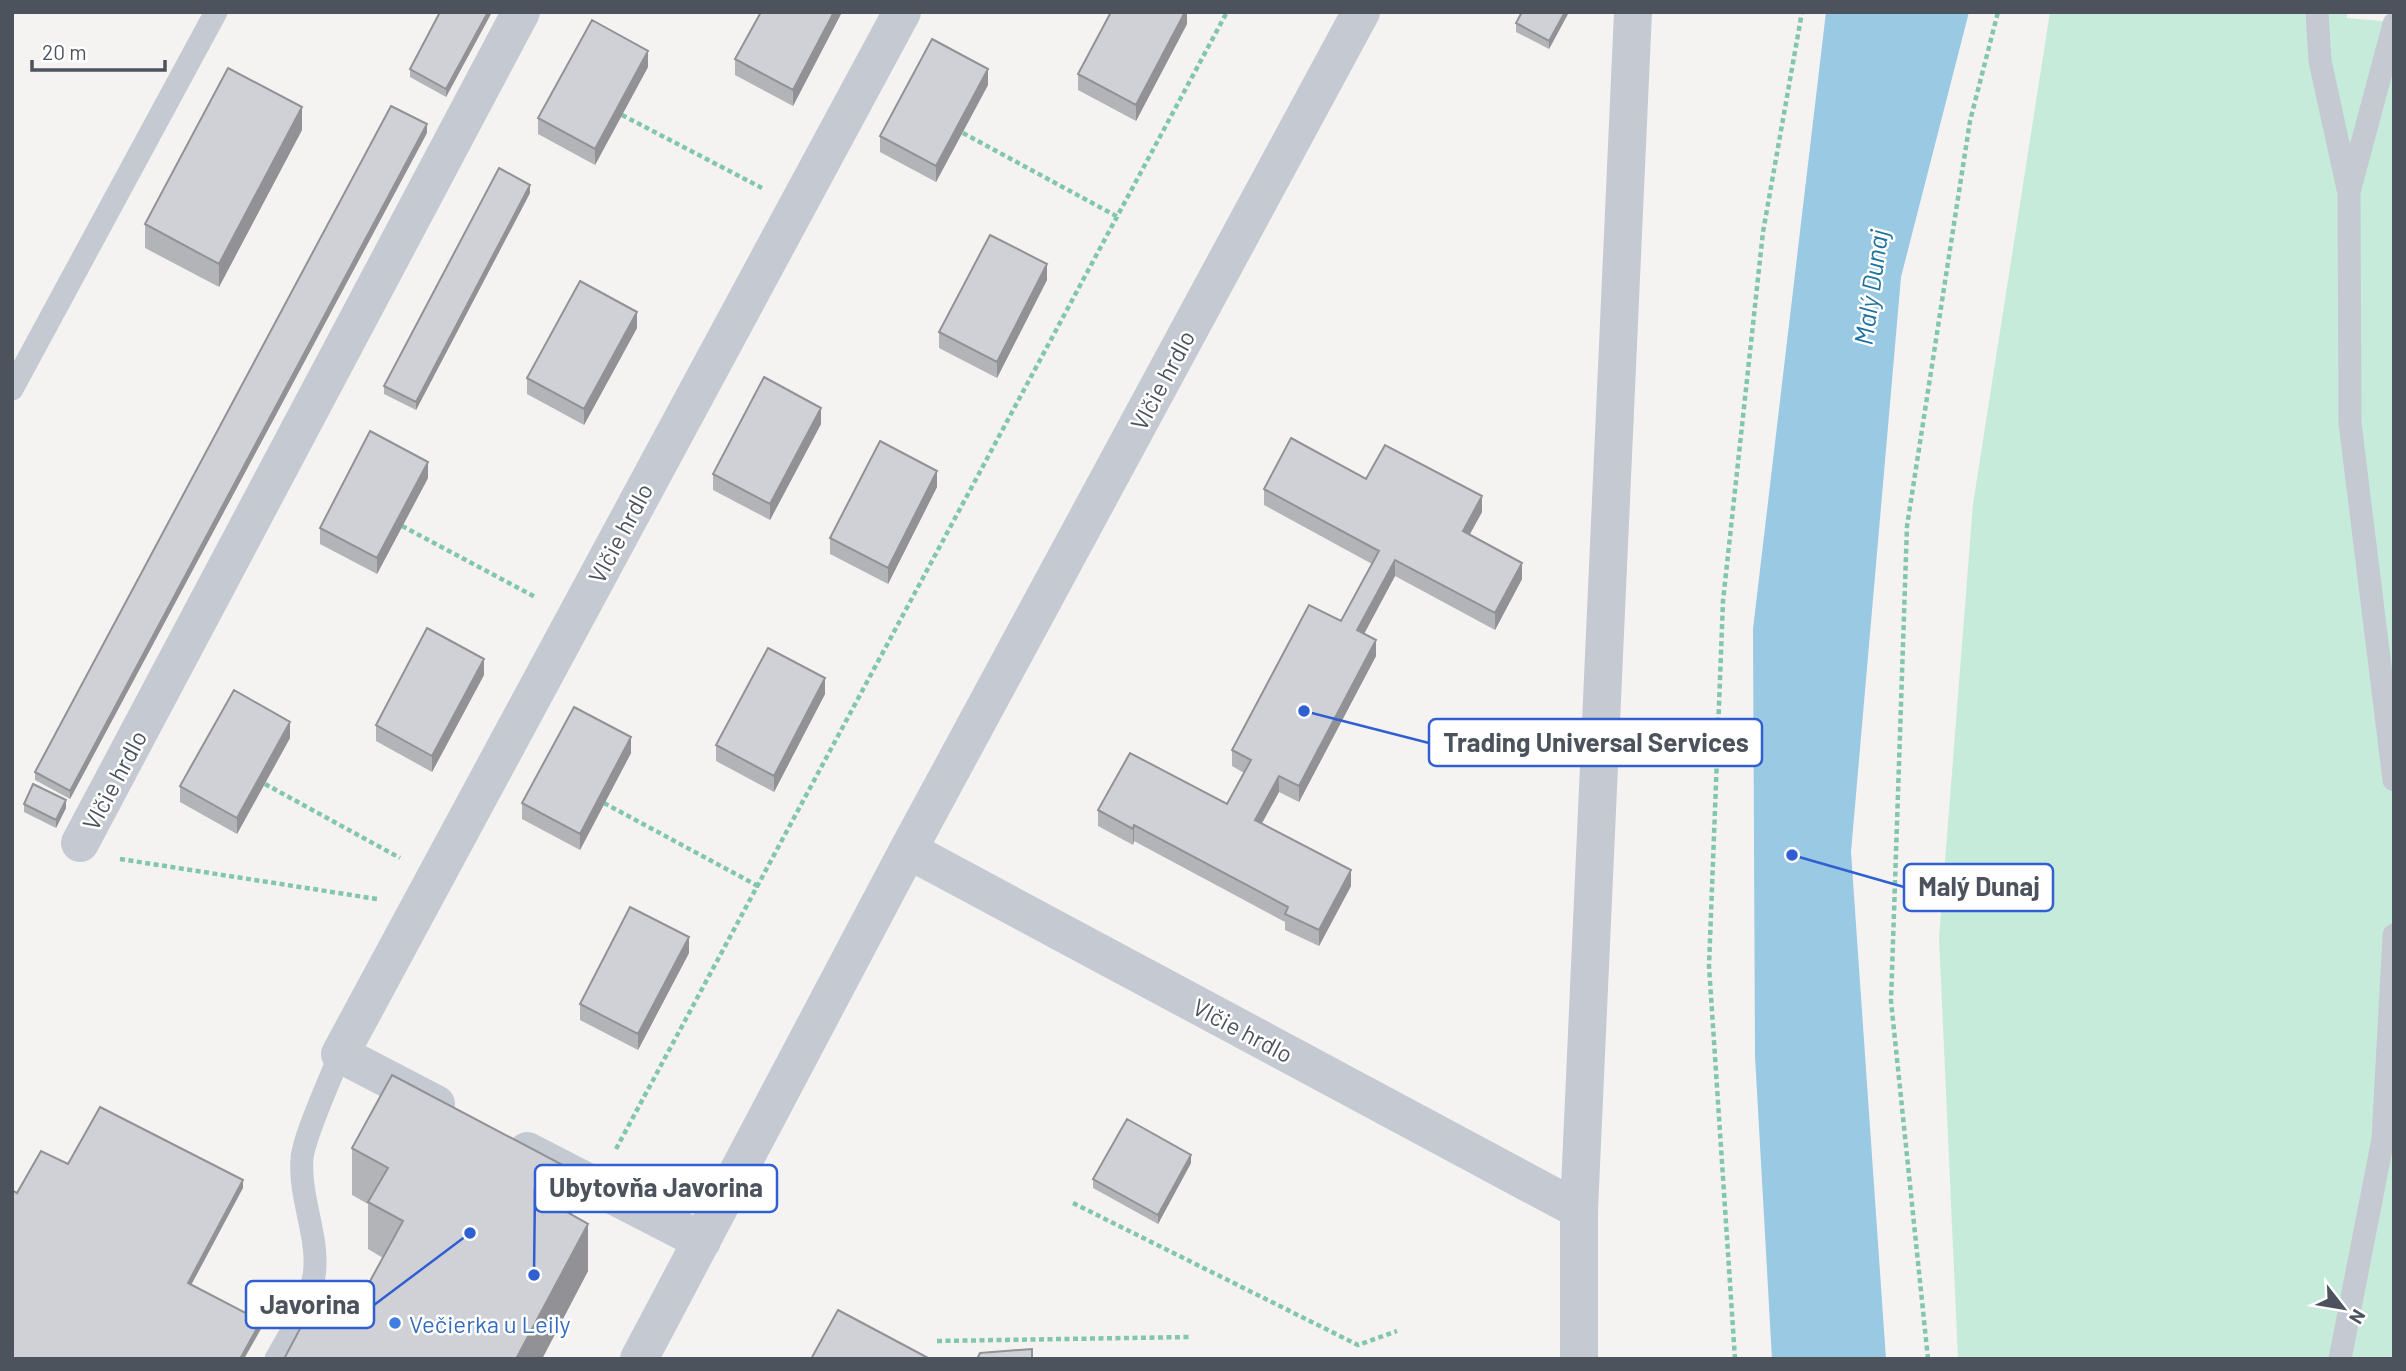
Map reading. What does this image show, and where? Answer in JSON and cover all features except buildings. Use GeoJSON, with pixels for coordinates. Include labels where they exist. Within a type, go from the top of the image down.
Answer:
{"type":"FeatureCollection","features":[{"type":"Feature","properties":{"kind":"street","name":"Vlčie hrdlo"},"geometry":{"type":"LineString","coordinates":[[80,843],[521,12]]}},
{"type":"Feature","properties":{"kind":"street","name":"Vlčie hrdlo"},"geometry":{"type":"LineString","coordinates":[[340,1054],[902,12]]}},
{"type":"Feature","properties":{"kind":"street"},"geometry":{"type":"LineString","coordinates":[[1579,1359],[1579,1210],[1633,12]]}},
{"type":"Feature","properties":{"kind":"street","name":"Vlčie hrdlo"},"geometry":{"type":"LineString","coordinates":[[639,1359],[1352,15]]}},
{"type":"Feature","properties":{"kind":"street","name":"Vlčie hrdlo"},"geometry":{"type":"LineString","coordinates":[[908,850],[1579,1210]]}},
{"type":"Feature","properties":{"kind":"street"},"geometry":{"type":"LineString","coordinates":[[340,1054],[462,1117]]}},
{"type":"Feature","properties":{"kind":"street"},"geometry":{"type":"LineString","coordinates":[[498,1136],[702,1241]]}},
{"type":"Feature","properties":{"kind":"lane"},"geometry":{"type":"LineString","coordinates":[[15,379],[216,12]]}},
{"type":"Feature","properties":{"kind":"lane"},"geometry":{"type":"LineString","coordinates":[[2317,12],[2320,61],[2349,192],[2350,423],[2394,780]]}},
{"type":"Feature","properties":{"kind":"lane"},"geometry":{"type":"LineString","coordinates":[[2349,192],[2394,24]]}},
{"type":"Feature","properties":{"kind":"lane"},"geometry":{"type":"LineString","coordinates":[[2340,1359],[2383,1139],[2394,935]]}},
{"type":"Feature","properties":{"kind":"lane","name":"Vlčie hrdlo"},"geometry":{"type":"LineString","coordinates":[[276,1359],[307,1300],[314,1276],[314,1251],[304,1197],[302,1157],[340,1054]]}},
{"type":"Feature","properties":{"kind":"path"},"geometry":{"type":"LineString","coordinates":[[596,1187],[1227,12]]}},
{"type":"Feature","properties":{"kind":"path"},"geometry":{"type":"LineString","coordinates":[[1735,1359],[1709,966],[1723,601],[1763,232],[1802,12]]}},
{"type":"Feature","properties":{"kind":"path"},"geometry":{"type":"LineString","coordinates":[[1927,1359],[1891,1001],[1907,526],[1970,121],[1998,12]]}},
{"type":"Feature","properties":{"kind":"path"},"geometry":{"type":"LineString","coordinates":[[622,115],[796,206]]}},
{"type":"Feature","properties":{"kind":"path"},"geometry":{"type":"LineString","coordinates":[[963,133],[1118,216]]}},
{"type":"Feature","properties":{"kind":"path"},"geometry":{"type":"LineString","coordinates":[[402,526],[575,618]]}},
{"type":"Feature","properties":{"kind":"path"},"geometry":{"type":"LineString","coordinates":[[265,783],[427,891]]}},
{"type":"Feature","properties":{"kind":"path"},"geometry":{"type":"LineString","coordinates":[[604,803],[758,886]]}},
{"type":"Feature","properties":{"kind":"path"},"geometry":{"type":"LineString","coordinates":[[80,843],[127,862],[427,891]]}},
{"type":"Feature","properties":{"kind":"path"},"geometry":{"type":"LineString","coordinates":[[1073,1203],[1358,1345],[1397,1331]]}},
{"type":"Feature","properties":{"kind":"path"},"geometry":{"type":"LineString","coordinates":[[937,1340],[1189,1337]]}},
{"type":"Feature","properties":{"kind":"green space"},"geometry":{"type":"Polygon","coordinates":[[[2050,12],[2347,12],[2347,18],[2394,22],[2394,1359],[1958,1359],[1939,938],[1973,504],[2050,12]]]}},
{"type":"Feature","properties":{"kind":"water"},"geometry":{"type":"Polygon","coordinates":[[[1826,12],[1969,12],[1901,277],[1851,852],[1886,1359],[1772,1359],[1755,1056],[1753,629],[1826,12]]]}},
{"type":"Feature","properties":{"kind":"place","name":"Trading Universal Services"},"geometry":{"type":"Point","coordinates":[1304,711]}},
{"type":"Feature","properties":{"kind":"place","name":"Malý Dunaj"},"geometry":{"type":"Point","coordinates":[1792,855]}},
{"type":"Feature","properties":{"kind":"place","name":"Javorina"},"geometry":{"type":"Point","coordinates":[470,1233]}},
{"type":"Feature","properties":{"kind":"place","name":"Ubytovňa Javorina"},"geometry":{"type":"Point","coordinates":[534,1275]}},
{"type":"Feature","properties":{"kind":"place","name":"Večierka u Leily"},"geometry":{"type":"Point","coordinates":[395,1323]}}]}
